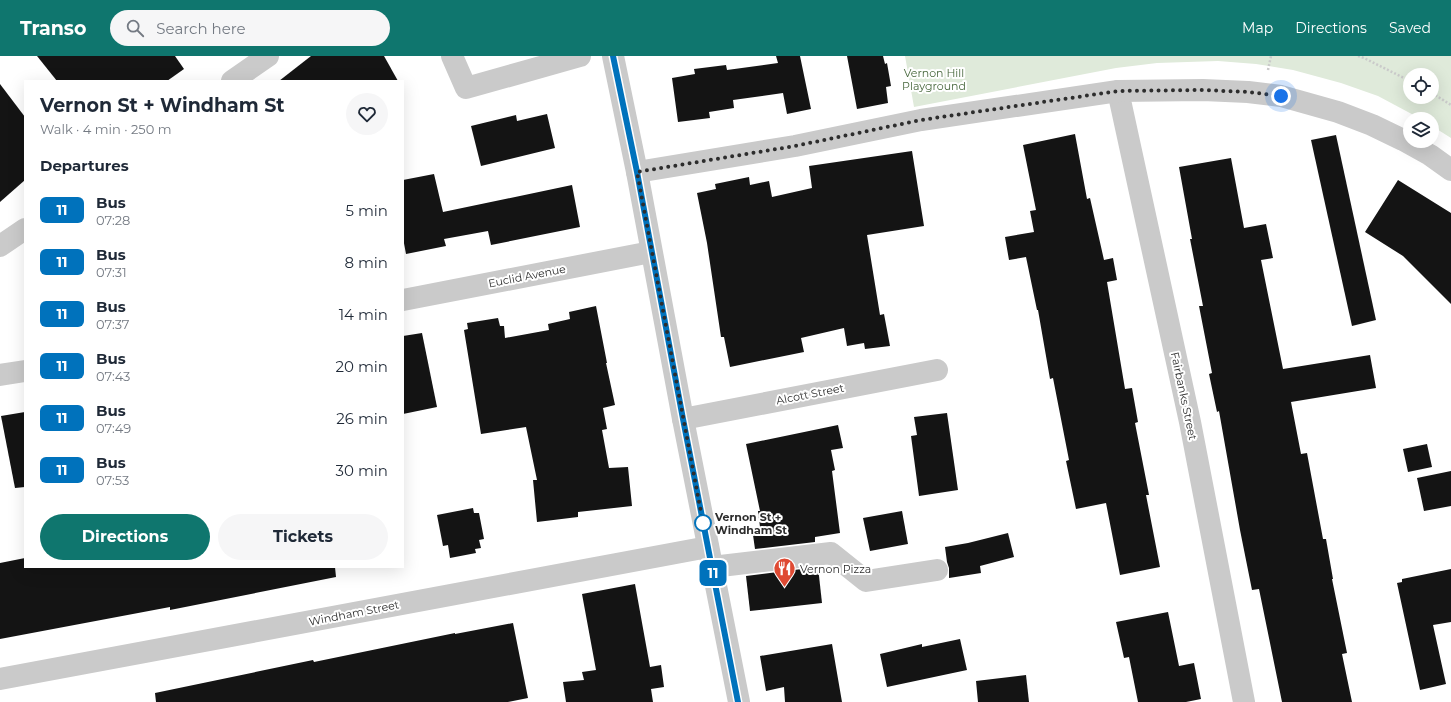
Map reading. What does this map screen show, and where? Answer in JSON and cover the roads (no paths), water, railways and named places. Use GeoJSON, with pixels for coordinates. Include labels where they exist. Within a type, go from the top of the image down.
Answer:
{"type":"FeatureCollection","features":[{"type":"Feature","properties":{"kind":"street"},"geometry":{"type":"LineString","coordinates":[[233,80],[268,56]]}},
{"type":"Feature","properties":{"kind":"street"},"geometry":{"type":"LineString","coordinates":[[452,56],[466,88],[580,56]]}},
{"type":"Feature","properties":{"kind":"street"},"geometry":{"type":"LineString","coordinates":[[613,56],[637,172],[651,252],[738,702]]}},
{"type":"Feature","properties":{"kind":"street"},"geometry":{"type":"LineString","coordinates":[[637,172],[795,146],[921,120],[1118,91],[1203,90],[1248,92],[1281,96],[1338,112],[1372,125],[1423,151],[1451,170]]}},
{"type":"Feature","properties":{"kind":"street","name":"Fairbanks Street"},"geometry":{"type":"LineString","coordinates":[[1118,91],[1190,422],[1244,702]]}},
{"type":"Feature","properties":{"kind":"street"},"geometry":{"type":"LineString","coordinates":[[0,246],[24,230]]}},
{"type":"Feature","properties":{"kind":"street","name":"Euclid Avenue"},"geometry":{"type":"LineString","coordinates":[[404,300],[651,252]]}},
{"type":"Feature","properties":{"kind":"street","name":"Alcott Street"},"geometry":{"type":"LineString","coordinates":[[683,419],[937,370]]}},
{"type":"Feature","properties":{"kind":"street"},"geometry":{"type":"LineString","coordinates":[[0,375],[24,371]]}},
{"type":"Feature","properties":{"kind":"street","name":"Windham Street"},"geometry":{"type":"LineString","coordinates":[[0,679],[710,557],[831,553],[866,581],[937,570]]}},
{"type":"Feature","properties":{"kind":"place","name":"Vernon St + Windham St"},"geometry":{"type":"Point","coordinates":[703,523]}},
{"type":"Feature","properties":{"kind":"place","name":"Vernon Pizza"},"geometry":{"type":"Point","coordinates":[784,588]}},
{"type":"Feature","properties":{"kind":"park label","name":"Vernon Hill Playground"},"geometry":{"type":"Point","coordinates":[934,79]}}]}
